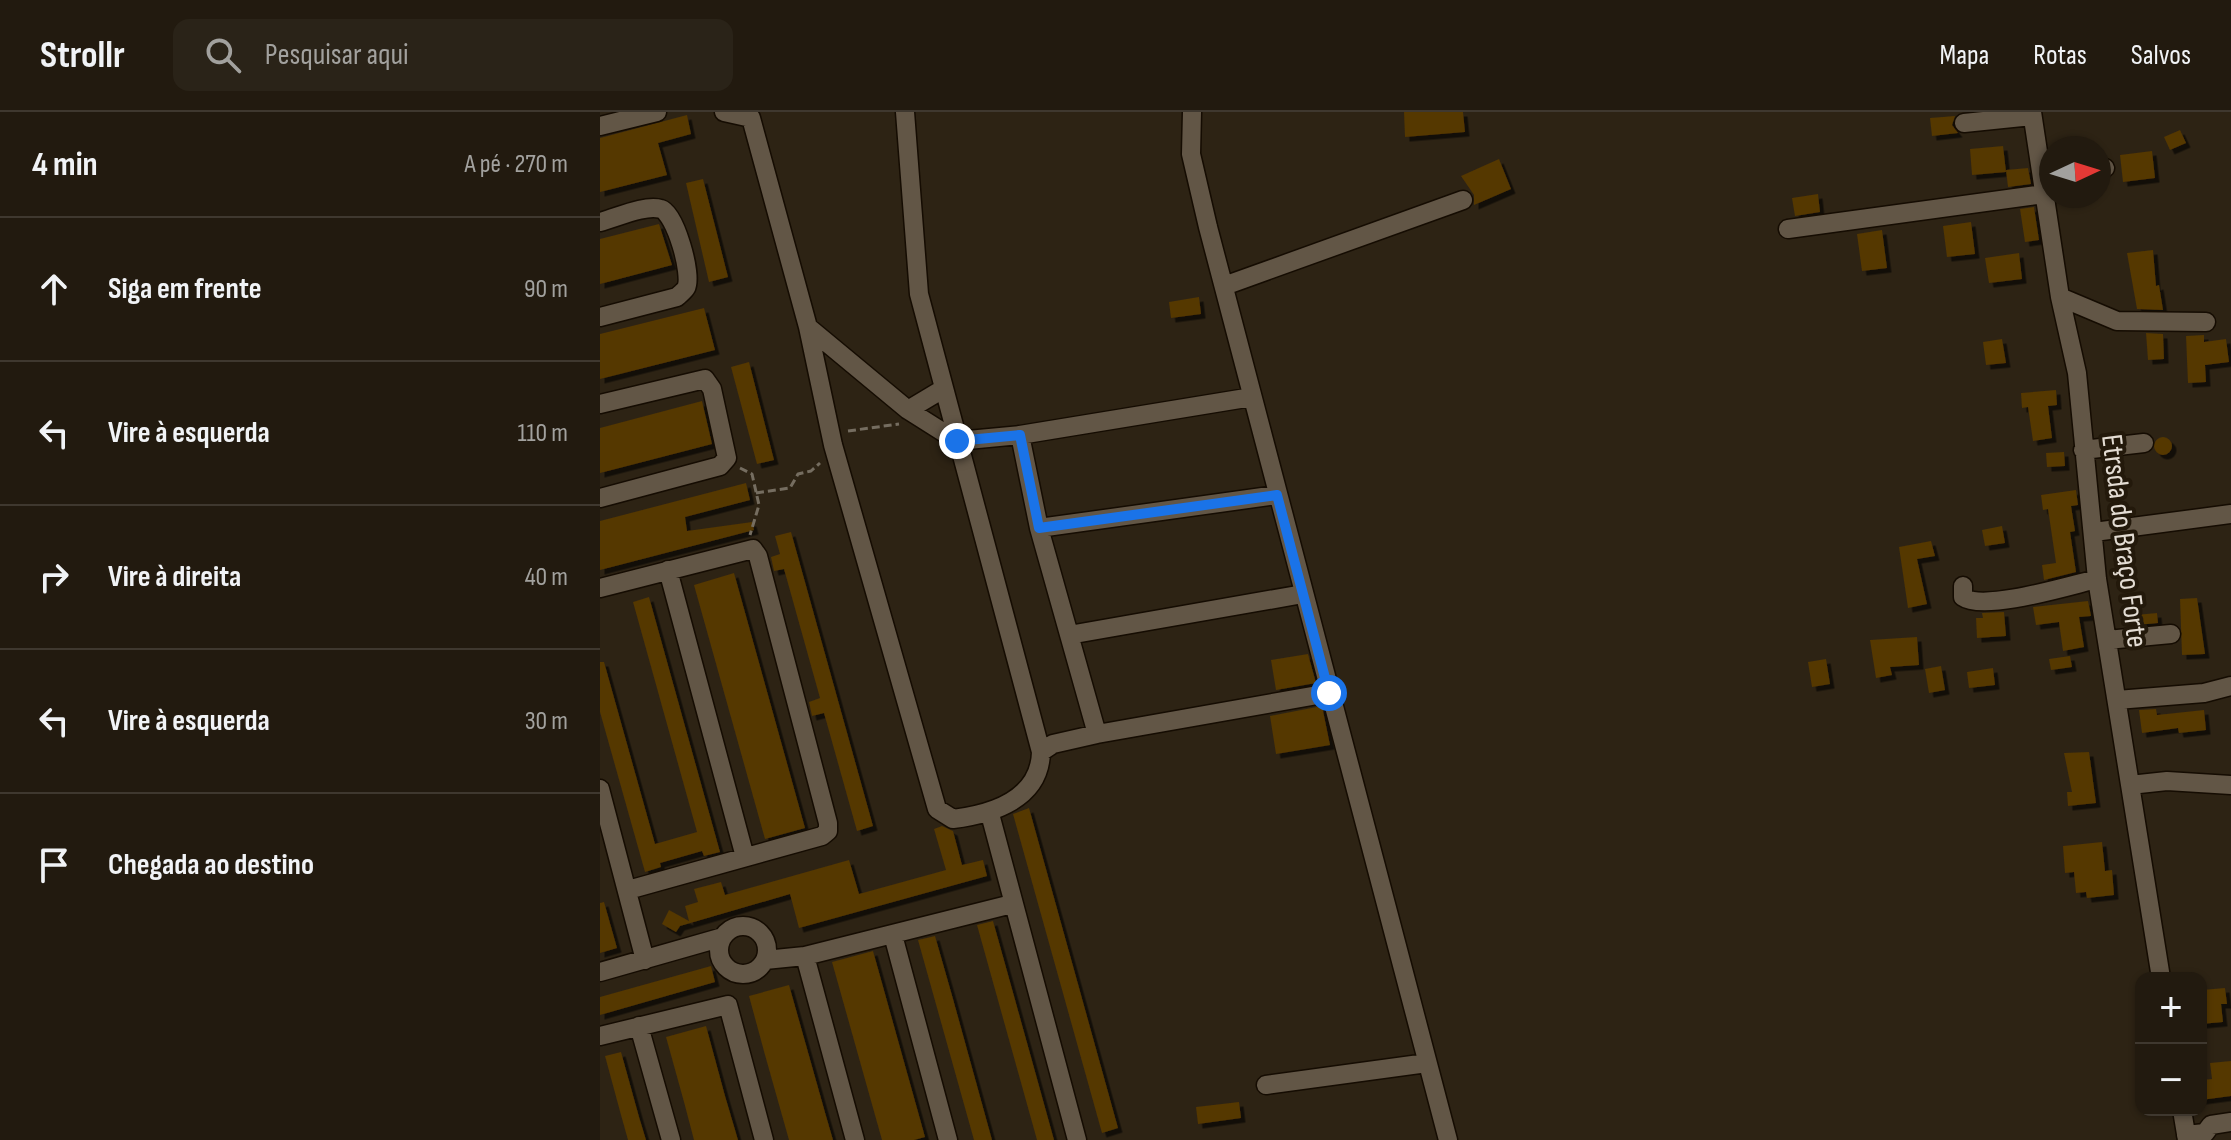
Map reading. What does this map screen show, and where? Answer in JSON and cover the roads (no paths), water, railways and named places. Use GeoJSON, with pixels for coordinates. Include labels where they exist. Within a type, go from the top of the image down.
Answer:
{"type":"FeatureCollection","features":[{"type":"Feature","properties":{"kind":"street"},"geometry":{"type":"LineString","coordinates":[[724,112],[750,115],[808,327],[833,445],[937,809],[953,819],[990,814],[1032,786],[1040,768],[1041,752],[919,294],[905,112]]}},
{"type":"Feature","properties":{"kind":"street"},"geometry":{"type":"LineString","coordinates":[[1192,112],[1191,154],[1277,495],[1448,1140]]}},
{"type":"Feature","properties":{"kind":"street"},"geometry":{"type":"LineString","coordinates":[[600,126],[647,113]]}},
{"type":"Feature","properties":{"kind":"street"},"geometry":{"type":"LineString","coordinates":[[1964,123],[2032,114]]}},
{"type":"Feature","properties":{"kind":"street","name":"Etrsda do Braço Forte"},"geometry":{"type":"LineString","coordinates":[[2032,114],[2039,148]]}},
{"type":"Feature","properties":{"kind":"street"},"geometry":{"type":"LineString","coordinates":[[1788,229],[2039,182]]}},
{"type":"Feature","properties":{"kind":"street"},"geometry":{"type":"LineString","coordinates":[[1224,286],[1463,200]]}},
{"type":"Feature","properties":{"kind":"street"},"geometry":{"type":"LineString","coordinates":[[600,222],[655,208],[665,209],[673,217],[688,277],[686,288],[677,297],[600,317]]}},
{"type":"Feature","properties":{"kind":"street","name":"Etrsda do Braço Forte"},"geometry":{"type":"LineString","coordinates":[[2049,208],[2060,297],[2077,373],[2097,579],[2160,972]]}},
{"type":"Feature","properties":{"kind":"street"},"geometry":{"type":"LineString","coordinates":[[2060,297],[2117,321],[2206,322]]}},
{"type":"Feature","properties":{"kind":"street"},"geometry":{"type":"LineString","coordinates":[[808,327],[908,410],[957,441],[1020,435],[1252,397]]}},
{"type":"Feature","properties":{"kind":"street"},"geometry":{"type":"LineString","coordinates":[[600,404],[705,379],[712,389],[725,461],[600,498]]}},
{"type":"Feature","properties":{"kind":"street"},"geometry":{"type":"LineString","coordinates":[[908,410],[943,389]]}},
{"type":"Feature","properties":{"kind":"street"},"geometry":{"type":"LineString","coordinates":[[1020,435],[1039,528],[1097,734]]}},
{"type":"Feature","properties":{"kind":"street"},"geometry":{"type":"LineString","coordinates":[[2083,450],[2144,443]]}},
{"type":"Feature","properties":{"kind":"street"},"geometry":{"type":"LineString","coordinates":[[1039,528],[1277,495]]}},
{"type":"Feature","properties":{"kind":"street"},"geometry":{"type":"LineString","coordinates":[[2094,532],[2231,514]]}},
{"type":"Feature","properties":{"kind":"street"},"geometry":{"type":"LineString","coordinates":[[600,588],[753,549],[758,556],[829,828],[822,836],[628,890]]}},
{"type":"Feature","properties":{"kind":"street"},"geometry":{"type":"LineString","coordinates":[[668,570],[745,857]]}},
{"type":"Feature","properties":{"kind":"street"},"geometry":{"type":"LineString","coordinates":[[1963,586],[1963,597],[1970,602],[2005,600],[2097,579]]}},
{"type":"Feature","properties":{"kind":"street"},"geometry":{"type":"LineString","coordinates":[[1069,635],[1303,594]]}},
{"type":"Feature","properties":{"kind":"street"},"geometry":{"type":"LineString","coordinates":[[2107,640],[2171,634]]}},
{"type":"Feature","properties":{"kind":"street"},"geometry":{"type":"LineString","coordinates":[[2117,700],[2204,693],[2231,686]]}},
{"type":"Feature","properties":{"kind":"street"},"geometry":{"type":"LineString","coordinates":[[1041,752],[1053,744],[1097,734],[1329,693]]}},
{"type":"Feature","properties":{"kind":"street"},"geometry":{"type":"LineString","coordinates":[[2130,785],[2167,781],[2231,785]]}},
{"type":"Feature","properties":{"kind":"street"},"geometry":{"type":"LineString","coordinates":[[600,789],[645,960]]}},
{"type":"Feature","properties":{"kind":"street"},"geometry":{"type":"LineString","coordinates":[[990,814],[1077,1140]]}},
{"type":"Feature","properties":{"kind":"street"},"geometry":{"type":"LineString","coordinates":[[765,960],[805,956],[1012,904]]}},
{"type":"Feature","properties":{"kind":"street"},"geometry":{"type":"LineString","coordinates":[[600,972],[723,937],[744,926],[759,931],[767,945],[765,960],[755,972],[732,971],[721,960],[723,937]]}},
{"type":"Feature","properties":{"kind":"street"},"geometry":{"type":"LineString","coordinates":[[893,935],[948,1140]]}},
{"type":"Feature","properties":{"kind":"street"},"geometry":{"type":"LineString","coordinates":[[805,956],[855,1140]]}},
{"type":"Feature","properties":{"kind":"street"},"geometry":{"type":"LineString","coordinates":[[600,1036],[728,1005],[764,1140]]}},
{"type":"Feature","properties":{"kind":"street"},"geometry":{"type":"LineString","coordinates":[[639,1026],[671,1140]]}},
{"type":"Feature","properties":{"kind":"street"},"geometry":{"type":"LineString","coordinates":[[1266,1085],[1427,1063]]}},
{"type":"Feature","properties":{"kind":"street"},"geometry":{"type":"LineString","coordinates":[[2183,1116],[2186,1138],[2205,1133],[2211,1125],[2231,1122]]}}]}
